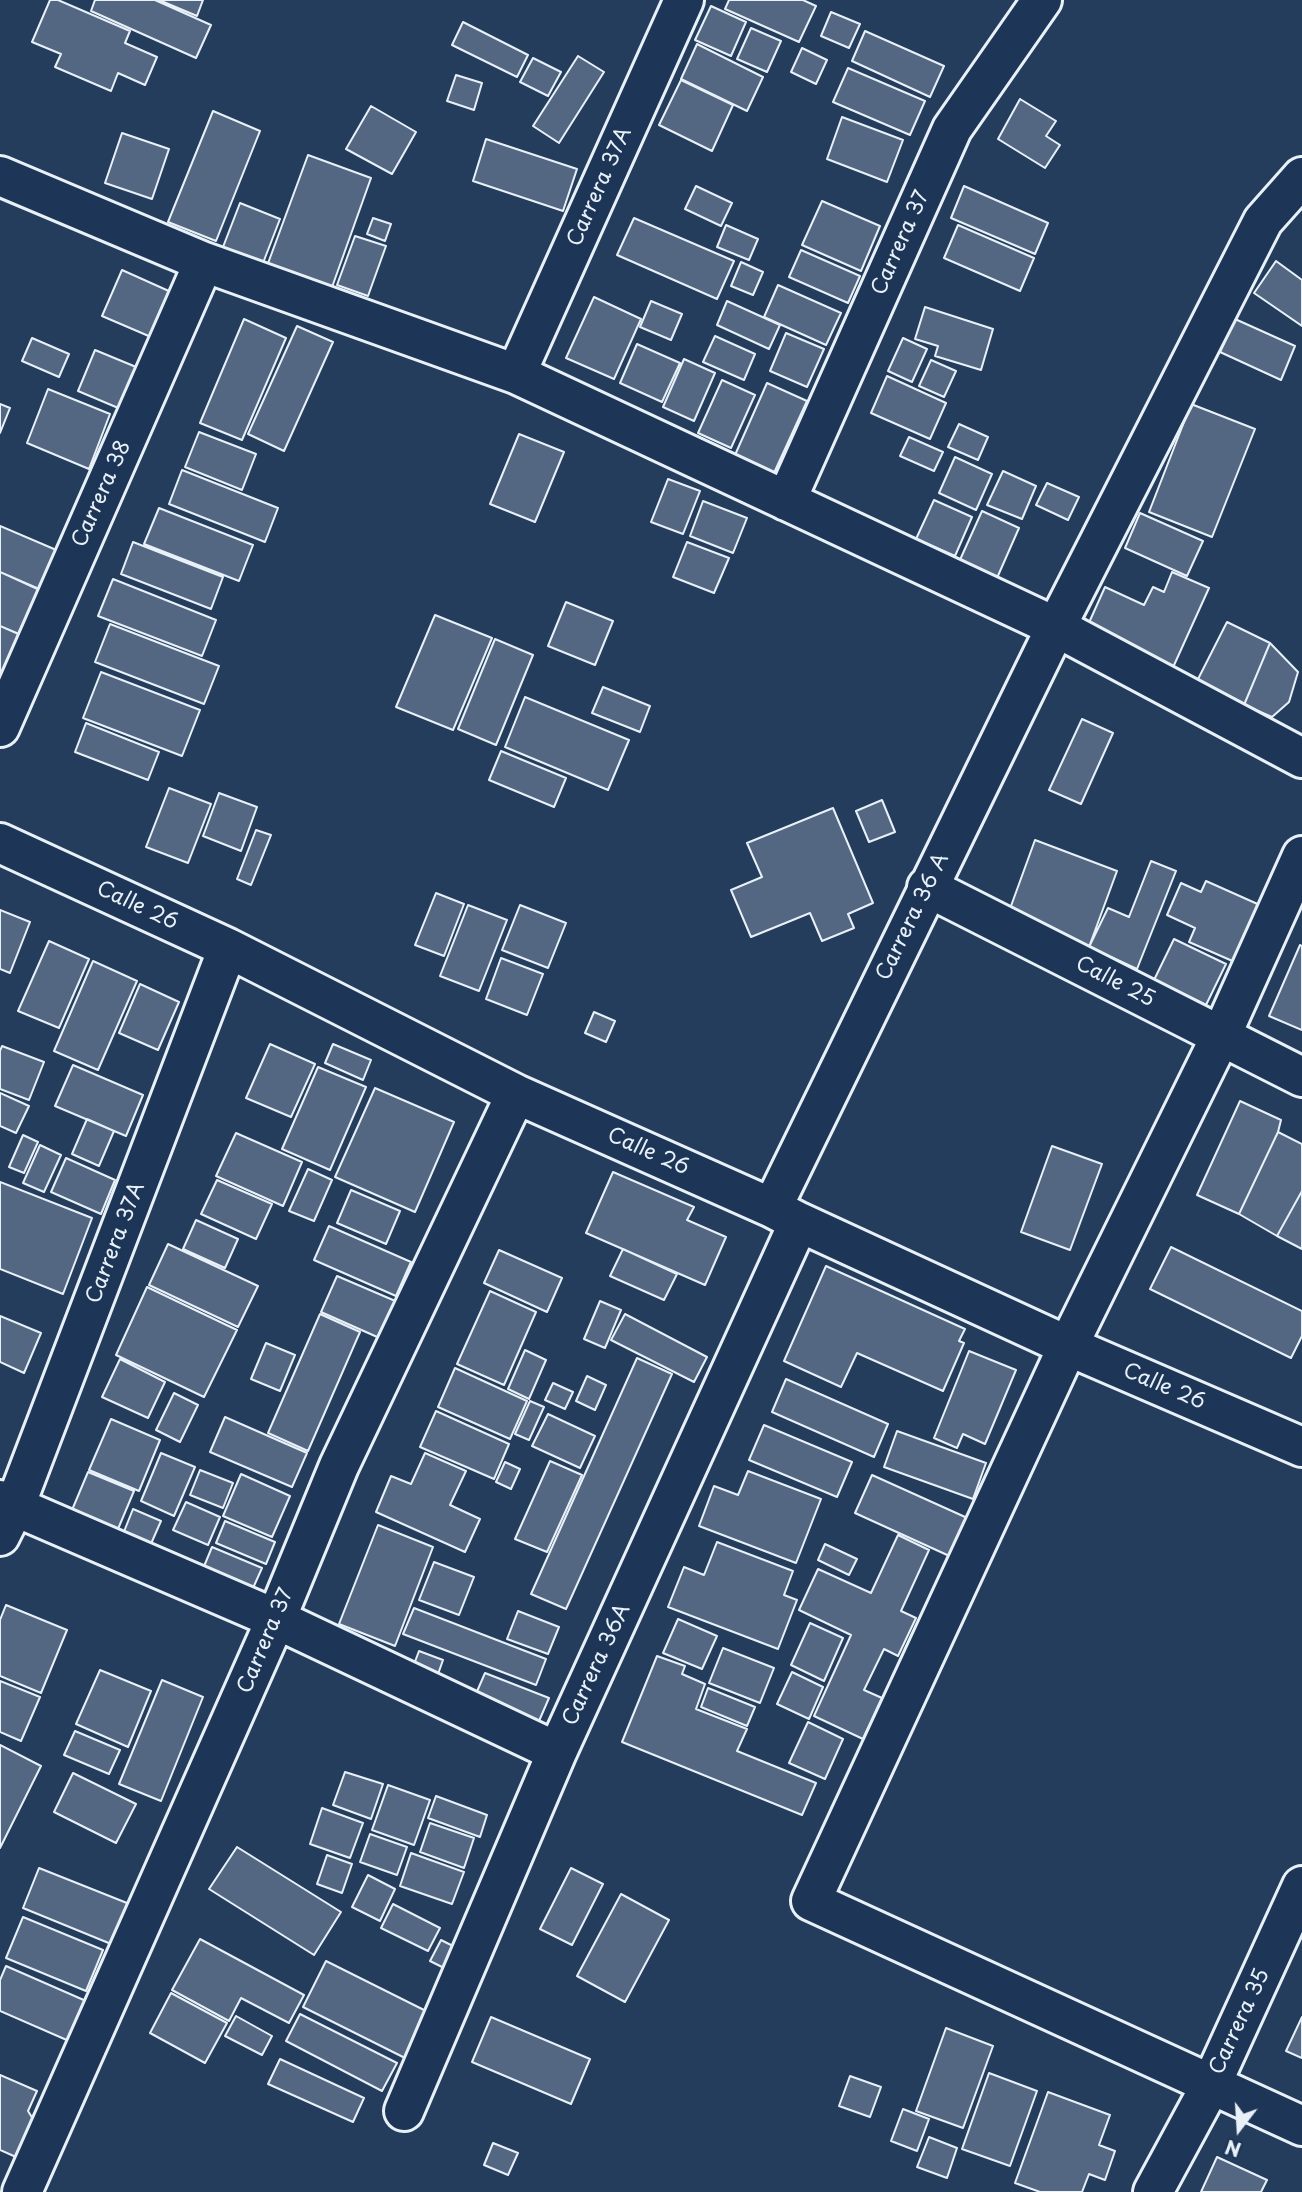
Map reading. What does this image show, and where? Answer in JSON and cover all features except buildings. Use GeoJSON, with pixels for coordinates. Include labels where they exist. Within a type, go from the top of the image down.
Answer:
{"type":"FeatureCollection","features":[{"type":"Feature","properties":{"kind":"street","name":"Carrera 37A"},"geometry":{"type":"LineString","coordinates":[[516,374],[684,0]]}},
{"type":"Feature","properties":{"kind":"street","name":"Carrera 37"},"geometry":{"type":"LineString","coordinates":[[786,501],[952,129],[1042,0]]}},
{"type":"Feature","properties":{"kind":"street"},"geometry":{"type":"LineString","coordinates":[[0,176],[204,262],[516,374],[1056,627],[1302,758]]}},
{"type":"Feature","properties":{"kind":"street","name":"Carrera 36 A"},"geometry":{"type":"LineString","coordinates":[[786,1215],[927,887],[1056,627],[1263,221],[1302,177]]}},
{"type":"Feature","properties":{"kind":"street","name":"Carrera 38"},"geometry":{"type":"LineString","coordinates":[[0,727],[204,262]]}},
{"type":"Feature","properties":{"kind":"street","name":"Calle 26"},"geometry":{"type":"LineString","coordinates":[[0,843],[228,948],[516,1094],[1068,1346],[1302,1447]]}},
{"type":"Feature","properties":{"kind":"street"},"geometry":{"type":"LineString","coordinates":[[1302,856],[1221,1036],[1068,1346],[811,1901],[1302,2126]]}},
{"type":"Feature","properties":{"kind":"street","name":"Calle 25"},"geometry":{"type":"LineString","coordinates":[[927,887],[1302,1077]]}},
{"type":"Feature","properties":{"kind":"street","name":"Carrera 37A"},"geometry":{"type":"LineString","coordinates":[[5,1514],[228,948]]}},
{"type":"Feature","properties":{"kind":"street","name":"Carrera 37"},"geometry":{"type":"LineString","coordinates":[[22,2192],[276,1619],[339,1466],[516,1094]]}},
{"type":"Feature","properties":{"kind":"street","name":"Carrera 36A"},"geometry":{"type":"LineString","coordinates":[[404,2111],[786,1215]]}},
{"type":"Feature","properties":{"kind":"street"},"geometry":{"type":"LineString","coordinates":[[5,1514],[276,1619],[557,1752]]}},
{"type":"Feature","properties":{"kind":"street","name":"Carrera 35"},"geometry":{"type":"LineString","coordinates":[[1153,2192],[1211,2085],[1302,1886]]}}]}
